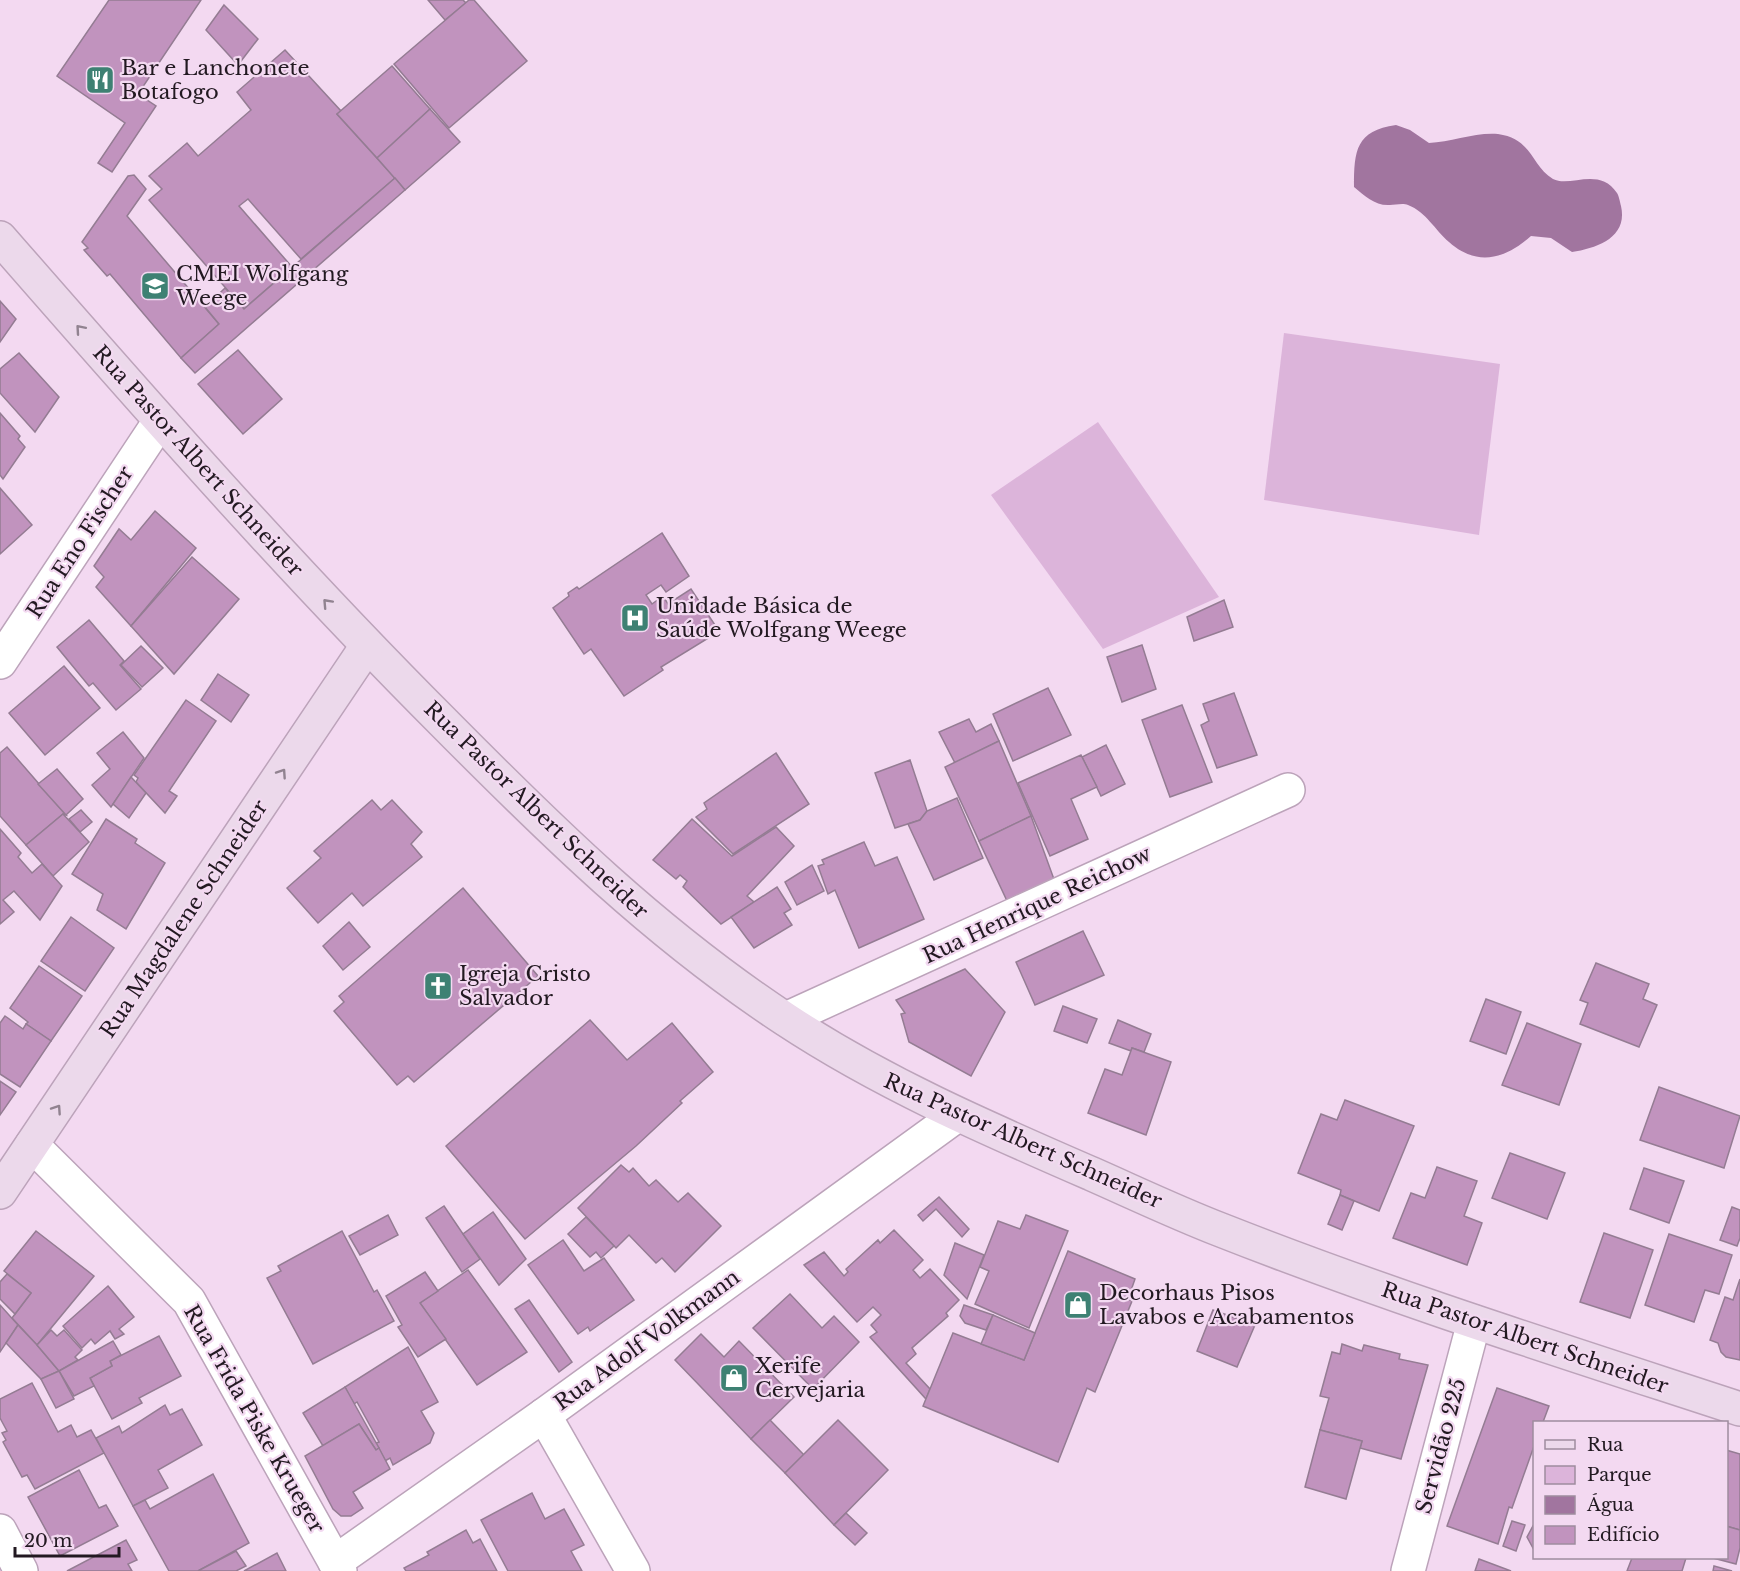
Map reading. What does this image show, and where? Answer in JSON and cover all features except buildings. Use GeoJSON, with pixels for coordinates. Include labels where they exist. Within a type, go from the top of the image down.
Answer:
{"type":"FeatureCollection","features":[{"type":"Feature","properties":{"kind":"main road","name":"Rua Pastor Albert Schneider"},"geometry":{"type":"LineString","coordinates":[[0,238],[160,421],[367,646],[535,816],[617,891],[689,952],[786,1019],[874,1074],[956,1116],[1218,1229],[1474,1322],[1740,1409]]}},
{"type":"Feature","properties":{"kind":"main road","name":"Rua Magdalene Schneider"},"geometry":{"type":"LineString","coordinates":[[0,1192],[367,646]]}},
{"type":"Feature","properties":{"kind":"street","name":"Rua Eno Fischer"},"geometry":{"type":"LineString","coordinates":[[0,662],[160,421]]}},
{"type":"Feature","properties":{"kind":"street","name":"Rua Henrique Reichow"},"geometry":{"type":"LineString","coordinates":[[786,1019],[1288,790]]}},
{"type":"Feature","properties":{"kind":"street","name":"Rua Adolf Volkmann"},"geometry":{"type":"LineString","coordinates":[[338,1566],[956,1116]]}},
{"type":"Feature","properties":{"kind":"street","name":"Rua Frida Piske Krueger"},"geometry":{"type":"LineString","coordinates":[[32,1145],[189,1301],[338,1566]]}},
{"type":"Feature","properties":{"kind":"street","name":"Servidão 225"},"geometry":{"type":"LineString","coordinates":[[1408,1571],[1474,1322]]}},
{"type":"Feature","properties":{"kind":"street"},"geometry":{"type":"LineString","coordinates":[[544,1415],[633,1571]]}},
{"type":"Feature","properties":{"kind":"street"},"geometry":{"type":"LineString","coordinates":[[0,1531],[21,1571]]}},
{"type":"Feature","properties":{"kind":"green space"},"geometry":{"type":"Polygon","coordinates":[[[1284,333],[1500,364],[1479,535],[1264,500],[1284,333]]]}},
{"type":"Feature","properties":{"kind":"green space"},"geometry":{"type":"Polygon","coordinates":[[[1098,422],[1219,597],[1103,649],[991,495],[1098,422]]]}},
{"type":"Feature","properties":{"kind":"water"},"geometry":{"type":"Polygon","coordinates":[[[1396,125],[1410,130],[1429,143],[1481,134],[1510,137],[1525,147],[1546,174],[1553,179],[1568,181],[1593,179],[1610,185],[1617,193],[1621,206],[1620,226],[1609,239],[1601,244],[1572,252],[1551,238],[1531,236],[1501,255],[1480,257],[1470,255],[1449,242],[1414,208],[1406,204],[1380,204],[1370,200],[1354,187],[1355,163],[1360,144],[1373,132],[1396,125]]]}},
{"type":"Feature","properties":{"kind":"place","name":"Bar e Lanchonete Botafogo"},"geometry":{"type":"Point","coordinates":[100,80]}},
{"type":"Feature","properties":{"kind":"place","name":"CMEI Wolfgang Weege"},"geometry":{"type":"Point","coordinates":[155,286]}},
{"type":"Feature","properties":{"kind":"place","name":"Unidade Básica de Saúde Wolfgang Weege"},"geometry":{"type":"Point","coordinates":[635,618]}},
{"type":"Feature","properties":{"kind":"place","name":"Igreja Cristo Salvador"},"geometry":{"type":"Point","coordinates":[438,986]}},
{"type":"Feature","properties":{"kind":"place","name":"Decorhaus Pisos Lavabos e Acabamentos"},"geometry":{"type":"Point","coordinates":[1078,1305]}},
{"type":"Feature","properties":{"kind":"place","name":"Xerife Cervejaria"},"geometry":{"type":"Point","coordinates":[734,1378]}}]}
